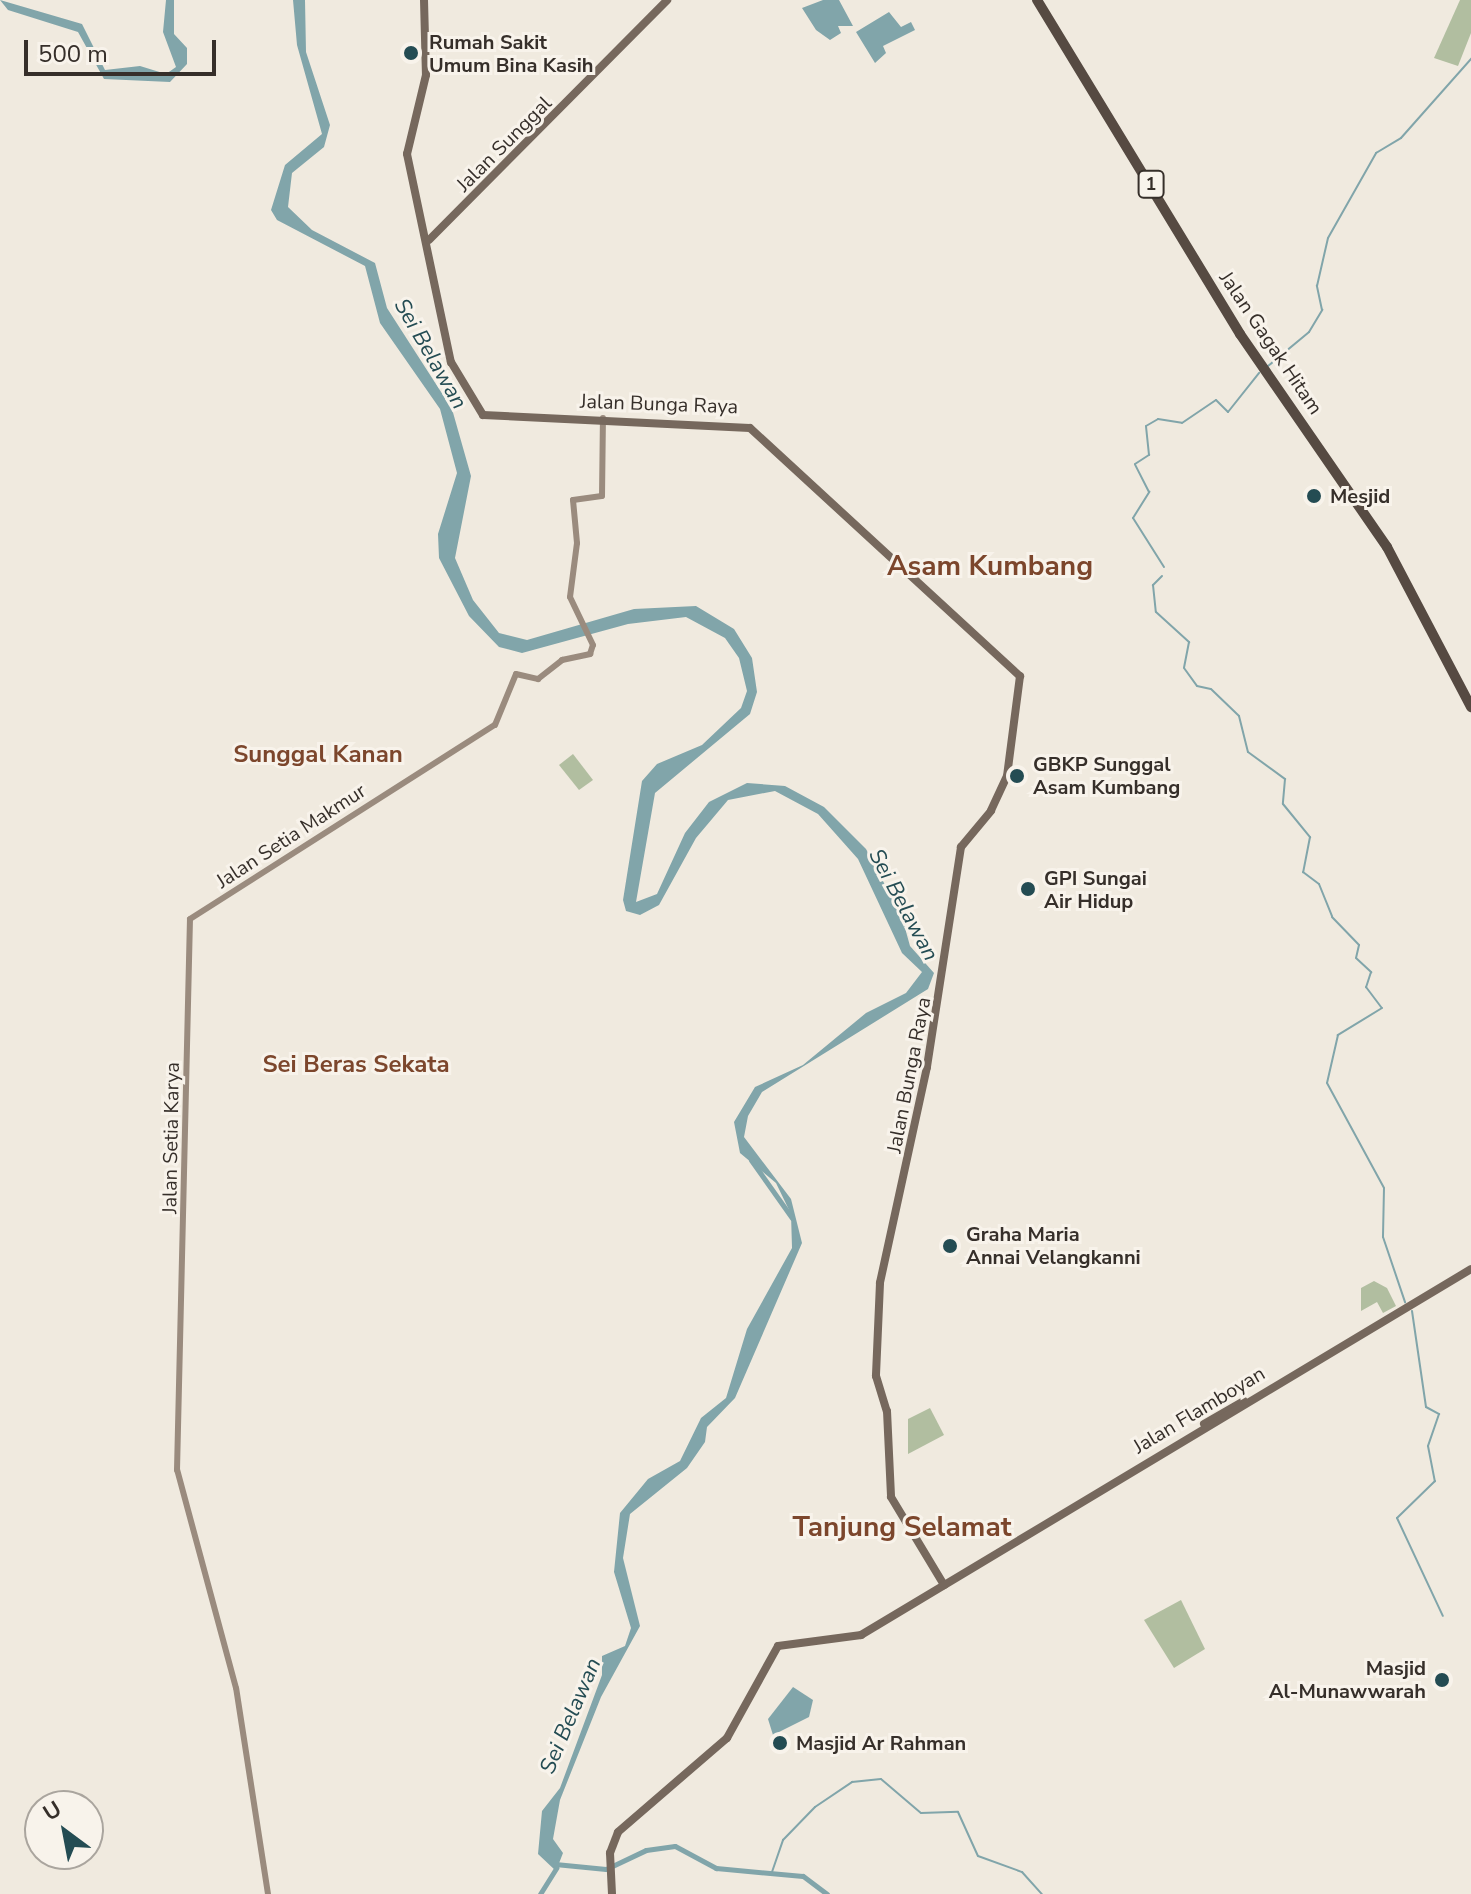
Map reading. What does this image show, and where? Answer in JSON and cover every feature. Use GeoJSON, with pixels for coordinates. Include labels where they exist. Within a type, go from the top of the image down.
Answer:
{"type":"FeatureCollection","features":[{"type":"Feature","properties":{"kind":"highway","name":"Jalan Gagak Hitam"},"geometry":{"type":"LineString","coordinates":[[1040,0],[1192,251],[1387,547],[1471,697]]}},
{"type":"Feature","properties":{"kind":"highway","name":"Jalan Gagak Hitam"},"geometry":{"type":"LineString","coordinates":[[1449,660],[1471,707]]}},
{"type":"Feature","properties":{"kind":"main road","name":"Jalan Bunga Raya"},"geometry":{"type":"LineString","coordinates":[[426,0],[426,75],[412,153],[431,239],[451,362],[486,417],[752,424],[792,466],[1020,670],[1021,737],[1000,797],[966,845],[930,1064],[886,1257],[879,1374],[891,1426],[891,1497],[943,1584]]}},
{"type":"Feature","properties":{"kind":"main road","name":"Jalan Sunggal"},"geometry":{"type":"LineString","coordinates":[[431,239],[667,0]]}},
{"type":"Feature","properties":{"kind":"main road","name":"Jalan Setia Makmur"},"geometry":{"type":"LineString","coordinates":[[190,919],[495,725],[516,674],[538,679],[562,660],[590,654],[588,636],[570,597],[577,543],[573,498],[602,496],[603,421]]}},
{"type":"Feature","properties":{"kind":"main road","name":"Jalan Setia Karya"},"geometry":{"type":"LineString","coordinates":[[190,919],[177,1470],[236,1688],[268,1894]]}},
{"type":"Feature","properties":{"kind":"main road","name":"Jalan Flamboyan"},"geometry":{"type":"LineString","coordinates":[[612,1894],[610,1853],[627,1821],[727,1738],[778,1646],[851,1639],[1471,1266]]}},
{"type":"Feature","properties":{"kind":"green space"},"geometry":{"type":"Polygon","coordinates":[[[1460,0],[1471,0],[1471,33],[1458,66],[1434,58],[1460,0]]]}},
{"type":"Feature","properties":{"kind":"green space"},"geometry":{"type":"Polygon","coordinates":[[[573,754],[593,780],[579,790],[559,765],[573,754]]]}},
{"type":"Feature","properties":{"kind":"green space"},"geometry":{"type":"Polygon","coordinates":[[[1374,1281],[1387,1288],[1396,1306],[1383,1313],[1377,1302],[1361,1311],[1361,1288],[1374,1281]]]}},
{"type":"Feature","properties":{"kind":"green space"},"geometry":{"type":"Polygon","coordinates":[[[930,1408],[944,1435],[908,1454],[908,1419],[930,1408]]]}},
{"type":"Feature","properties":{"kind":"green space"},"geometry":{"type":"Polygon","coordinates":[[[1181,1600],[1205,1649],[1174,1668],[1144,1620],[1181,1600]]]}},
{"type":"Feature","properties":{"kind":"water"},"geometry":{"type":"Polygon","coordinates":[[[0,0],[82,24],[105,70],[140,66],[166,74],[176,67],[163,32],[166,0],[174,0],[174,34],[187,48],[187,64],[170,82],[104,79],[78,32],[8,10],[0,0]]]}},
{"type":"Feature","properties":{"kind":"water","name":"Sei Belawan"},"geometry":{"type":"Polygon","coordinates":[[[293,0],[305,0],[306,52],[330,125],[324,147],[292,173],[288,207],[312,230],[375,263],[387,308],[452,409],[471,476],[455,558],[473,600],[499,633],[527,640],[634,609],[696,606],[734,629],[752,658],[757,692],[750,714],[655,793],[636,902],[657,894],[685,833],[709,802],[747,783],[785,786],[824,807],[866,849],[902,917],[910,946],[934,973],[928,989],[762,1092],[748,1116],[744,1137],[791,1199],[802,1243],[735,1398],[707,1427],[705,1442],[687,1468],[630,1514],[623,1558],[640,1626],[601,1697],[560,1800],[553,1839],[563,1853],[556,1871],[538,1854],[542,1811],[560,1788],[602,1675],[602,1656],[625,1646],[631,1628],[614,1572],[620,1513],[648,1479],[680,1461],[701,1418],[726,1398],[747,1329],[792,1248],[791,1214],[776,1183],[740,1153],[734,1122],[755,1087],[803,1065],[866,1013],[906,993],[922,972],[902,953],[858,859],[818,814],[775,791],[728,800],[696,838],[659,905],[640,915],[626,911],[623,900],[642,781],[657,764],[702,745],[741,708],[747,691],[739,658],[725,638],[686,617],[628,624],[522,653],[499,647],[469,616],[439,558],[438,534],[457,473],[440,409],[380,323],[365,266],[277,220],[271,210],[285,165],[322,134],[297,45],[293,0]]]}},
{"type":"Feature","properties":{"kind":"water"},"geometry":{"type":"Polygon","coordinates":[[[823,0],[839,0],[853,26],[838,26],[841,33],[830,40],[816,30],[802,8],[823,0]]]}},
{"type":"Feature","properties":{"kind":"water"},"geometry":{"type":"Polygon","coordinates":[[[889,12],[901,27],[911,22],[915,30],[883,46],[886,53],[875,63],[856,32],[889,12]]]}},
{"type":"Feature","properties":{"kind":"water"},"geometry":{"type":"Polygon","coordinates":[[[793,1687],[813,1700],[809,1717],[773,1735],[768,1719],[793,1687]]]}},
{"type":"Feature","properties":{"kind":"waterway"},"geometry":{"type":"LineString","coordinates":[[1268,366],[1309,332],[1322,310],[1317,286],[1328,238],[1376,153],[1401,138],[1471,59]]}},
{"type":"Feature","properties":{"kind":"waterway"},"geometry":{"type":"LineString","coordinates":[[1164,567],[1133,518],[1149,492],[1135,464],[1149,455],[1146,426],[1158,419],[1182,423],[1216,400],[1228,412],[1259,373]]}},
{"type":"Feature","properties":{"kind":"waterway"},"geometry":{"type":"LineString","coordinates":[[1162,576],[1153,585],[1156,612],[1189,642],[1184,668],[1197,686],[1211,689],[1239,716],[1248,752],[1285,779],[1283,804],[1310,837],[1303,872],[1319,884],[1332,917],[1359,945],[1356,958],[1371,972],[1366,987],[1382,1008],[1338,1035],[1327,1083],[1384,1188],[1383,1237],[1405,1302]]}},
{"type":"Feature","properties":{"kind":"waterway","name":"Sei Belawan"},"geometry":{"type":"LineString","coordinates":[[866,868],[876,888]]}},
{"type":"Feature","properties":{"kind":"waterway","name":"Sei Belawan"},"geometry":{"type":"LineString","coordinates":[[751,1160],[792,1218]]}},
{"type":"Feature","properties":{"kind":"waterway"},"geometry":{"type":"LineString","coordinates":[[1412,1311],[1426,1407],[1439,1414],[1428,1446],[1435,1481],[1397,1518],[1443,1616]]}},
{"type":"Feature","properties":{"kind":"waterway"},"geometry":{"type":"LineString","coordinates":[[772,1872],[783,1840],[815,1807],[852,1782],[881,1779],[921,1813],[958,1812],[978,1856],[1022,1872],[1042,1894]]}},
{"type":"Feature","properties":{"kind":"waterway","name":"Sei Belawan"},"geometry":{"type":"LineString","coordinates":[[555,1864],[606,1869],[646,1850],[675,1846],[716,1868],[803,1876],[827,1894]]}},
{"type":"Feature","properties":{"kind":"waterway"},"geometry":{"type":"LineString","coordinates":[[540,1894],[556,1868]]}},
{"type":"Feature","properties":{"kind":"place","name":"Rumah Sakit Umum Bina Kasih"},"geometry":{"type":"Point","coordinates":[411,53]}},
{"type":"Feature","properties":{"kind":"place","name":"Mesjid"},"geometry":{"type":"Point","coordinates":[1314,496]}},
{"type":"Feature","properties":{"kind":"place","name":"GBKP Sunggal Asam Kumbang"},"geometry":{"type":"Point","coordinates":[1017,776]}},
{"type":"Feature","properties":{"kind":"place","name":"GPI Sungai Air Hidup"},"geometry":{"type":"Point","coordinates":[1028,889]}},
{"type":"Feature","properties":{"kind":"place","name":"Graha Maria Annai Velangkanni"},"geometry":{"type":"Point","coordinates":[950,1246]}},
{"type":"Feature","properties":{"kind":"place","name":"Masjid Al-Munawwarah"},"geometry":{"type":"Point","coordinates":[1442,1680]}},
{"type":"Feature","properties":{"kind":"place","name":"Masjid Ar Rahman"},"geometry":{"type":"Point","coordinates":[780,1743]}},
{"type":"Feature","properties":{"kind":"district","name":"Asam Kumbang"},"geometry":{"type":"Point","coordinates":[990,566]}},
{"type":"Feature","properties":{"kind":"district","name":"Sunggal Kanan"},"geometry":{"type":"Point","coordinates":[318,755]}},
{"type":"Feature","properties":{"kind":"district","name":"Sei Beras Sekata"},"geometry":{"type":"Point","coordinates":[356,1065]}},
{"type":"Feature","properties":{"kind":"district","name":"Tanjung Selamat"},"geometry":{"type":"Point","coordinates":[902,1527]}}]}
